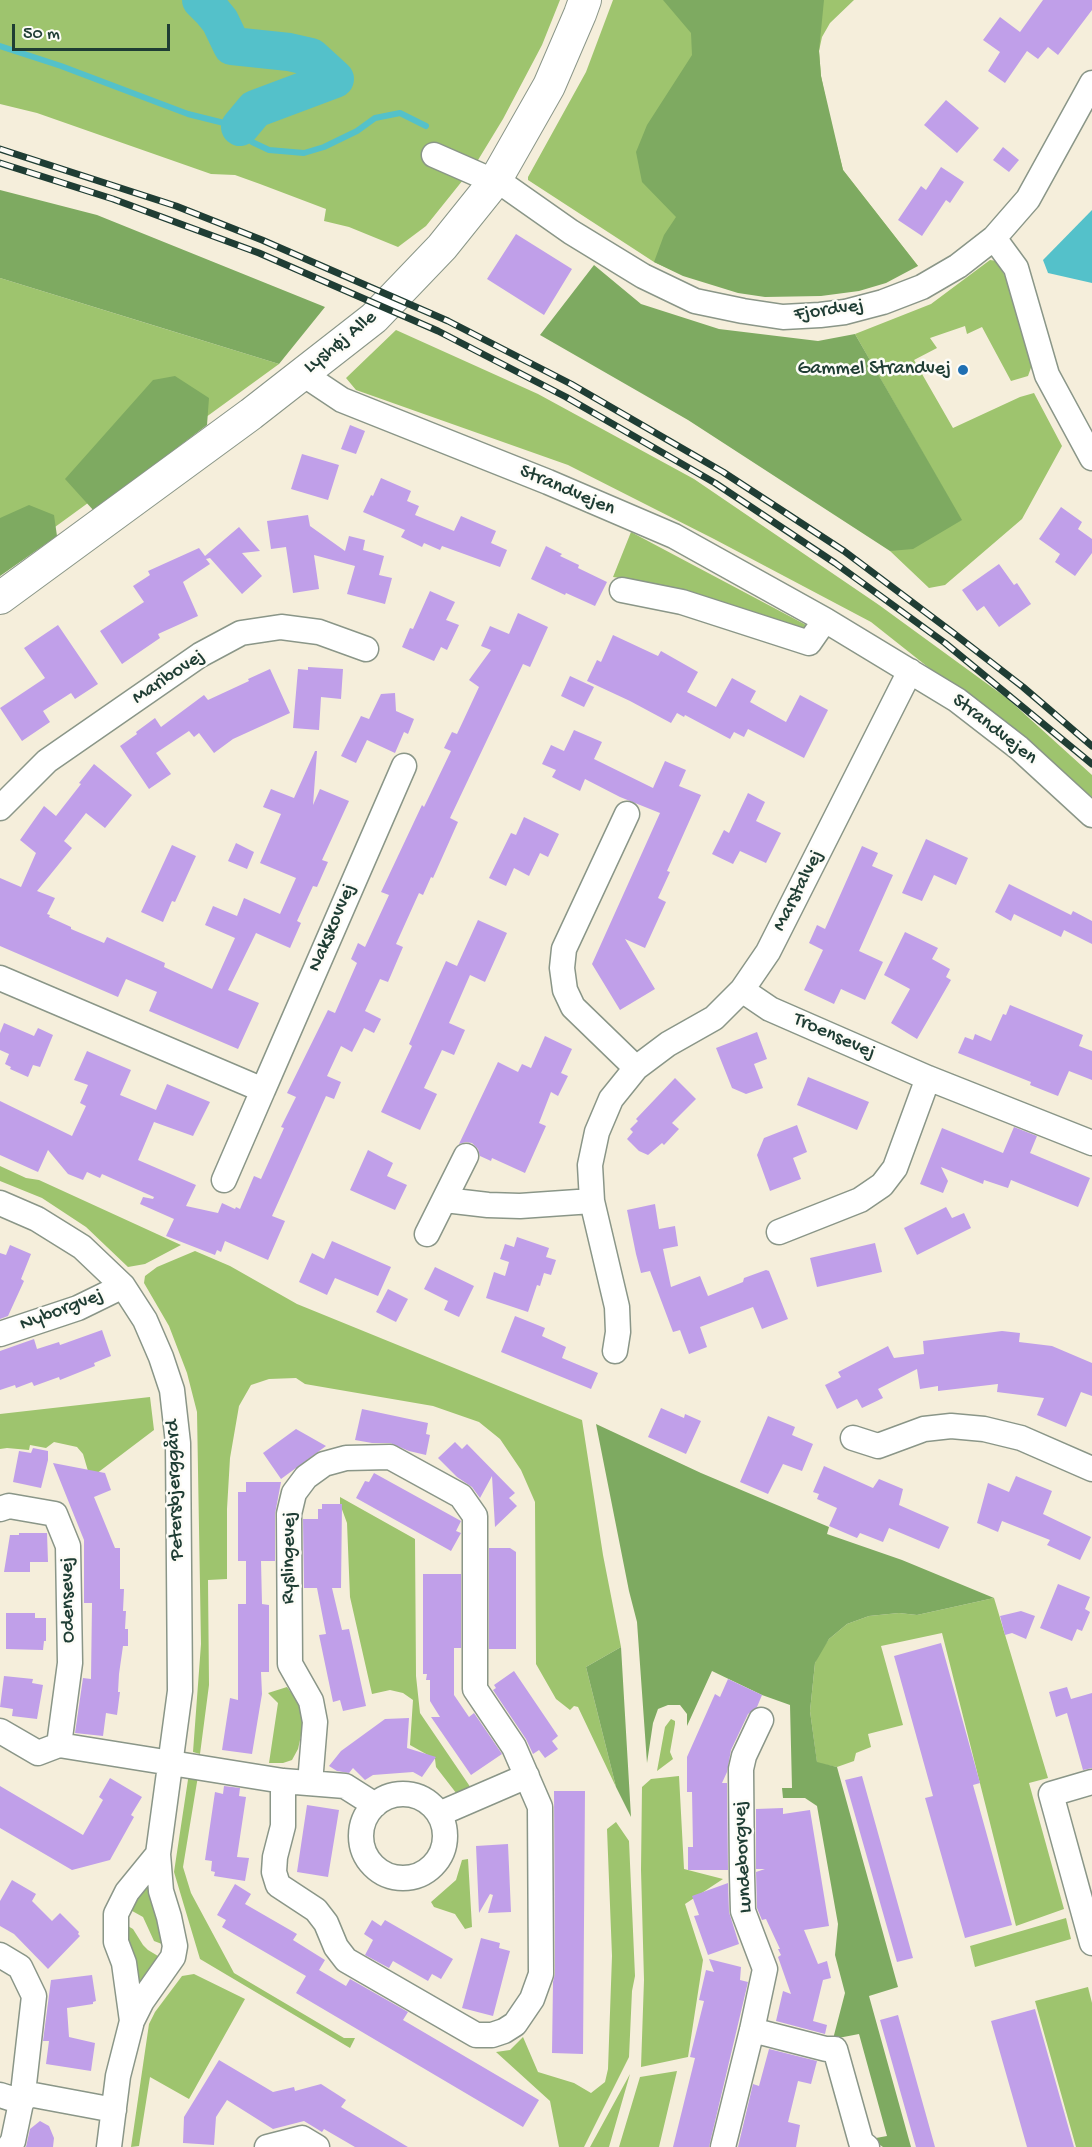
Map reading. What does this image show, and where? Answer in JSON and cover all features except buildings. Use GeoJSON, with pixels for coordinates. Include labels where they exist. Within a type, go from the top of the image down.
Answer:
{"type":"FeatureCollection","features":[{"type":"Feature","properties":{"kind":"street","name":"Lyshøj Alle"},"geometry":{"type":"LineString","coordinates":[[0,598],[303,374],[374,318],[442,247],[495,181],[549,86],[585,0]]}},
{"type":"Feature","properties":{"kind":"street","name":"Fjordvej"},"geometry":{"type":"LineString","coordinates":[[434,155],[507,187],[572,232],[643,276],[695,301],[783,317],[845,312],[883,302],[922,287],[949,272],[994,238],[1028,199],[1092,83]]}},
{"type":"Feature","properties":{"kind":"street"},"geometry":{"type":"LineString","coordinates":[[994,238],[1016,268],[1047,375],[1092,458]]}},
{"type":"Feature","properties":{"kind":"street","name":"Strandvejen"},"geometry":{"type":"LineString","coordinates":[[303,374],[342,400],[548,482],[674,536],[825,620],[957,700],[1010,741],[1092,815]]}},
{"type":"Feature","properties":{"kind":"street"},"geometry":{"type":"LineString","coordinates":[[622,590],[682,602],[809,643],[825,620]]}},
{"type":"Feature","properties":{"kind":"street","name":"Maribovej"},"geometry":{"type":"LineString","coordinates":[[0,807],[47,761],[200,655],[241,633],[281,627],[318,632],[366,649]]}},
{"type":"Feature","properties":{"kind":"street","name":"Marstalvej"},"geometry":{"type":"LineString","coordinates":[[615,1351],[618,1332],[616,1307],[592,1201],[591,1165],[597,1132],[611,1099],[636,1068],[668,1044],[714,1018],[742,990],[768,952],[910,671]]}},
{"type":"Feature","properties":{"kind":"street","name":"Nakskovvej"},"geometry":{"type":"LineString","coordinates":[[224,1180],[404,766]]}},
{"type":"Feature","properties":{"kind":"street"},"geometry":{"type":"LineString","coordinates":[[627,814],[564,949],[562,968],[565,990],[573,1007],[636,1068]]}},
{"type":"Feature","properties":{"kind":"street"},"geometry":{"type":"LineString","coordinates":[[0,978],[263,1090]]}},
{"type":"Feature","properties":{"kind":"street","name":"Troensevej"},"geometry":{"type":"LineString","coordinates":[[742,990],[770,1009],[928,1078],[1092,1143]]}},
{"type":"Feature","properties":{"kind":"street"},"geometry":{"type":"LineString","coordinates":[[779,1232],[860,1200],[882,1185],[895,1168],[928,1078]]}},
{"type":"Feature","properties":{"kind":"street"},"geometry":{"type":"LineString","coordinates":[[428,1234],[466,1155]]}},
{"type":"Feature","properties":{"kind":"street"},"geometry":{"type":"LineString","coordinates":[[445,1200],[520,1206],[592,1201]]}},
{"type":"Feature","properties":{"kind":"street","name":"Petersbjerggård"},"geometry":{"type":"LineString","coordinates":[[0,1203],[37,1219],[82,1247],[123,1286],[145,1320],[161,1357],[172,1390],[177,1433],[180,1691],[158,1854],[161,1891],[175,1946],[173,1957],[142,2001],[132,2021],[118,2076],[109,2147]]}},
{"type":"Feature","properties":{"kind":"street","name":"Nyborgvej"},"geometry":{"type":"LineString","coordinates":[[0,1334],[78,1308],[123,1286]]}},
{"type":"Feature","properties":{"kind":"street"},"geometry":{"type":"LineString","coordinates":[[853,1438],[878,1446],[924,1430],[951,1426],[984,1429],[1021,1438],[1092,1469]]}},
{"type":"Feature","properties":{"kind":"street","name":"Ryslingevej"},"geometry":{"type":"LineString","coordinates":[[283,1781],[283,1826],[275,1857],[274,1872],[278,1885],[316,1910],[326,1923],[336,1947],[346,1960],[476,2035],[492,2035],[515,2024],[532,1999],[541,1974],[540,1808],[514,1747],[475,1689],[475,1516],[461,1496],[390,1457],[346,1458],[324,1464],[306,1477],[294,1493],[289,1514],[290,1664],[311,1701],[315,1722],[310,1783]]}},
{"type":"Feature","properties":{"kind":"street","name":"Odensevej"},"geometry":{"type":"LineString","coordinates":[[0,1509],[9,1506],[55,1514],[68,1546],[70,1663],[59,1745]]}},
{"type":"Feature","properties":{"kind":"street","name":"Lundeborgvej"},"geometry":{"type":"LineString","coordinates":[[723,2147],[765,1969],[743,1911],[741,1769],[744,1756],[761,1720]]}},
{"type":"Feature","properties":{"kind":"street"},"geometry":{"type":"LineString","coordinates":[[0,1731],[38,1753],[59,1745],[283,1781],[345,1786],[375,1805]]}},
{"type":"Feature","properties":{"kind":"street"},"geometry":{"type":"LineString","coordinates":[[439,1814],[527,1776]]}},
{"type":"Feature","properties":{"kind":"street"},"geometry":{"type":"LineString","coordinates":[[1092,1782],[1051,1794],[1092,1943]]}},
{"type":"Feature","properties":{"kind":"street"},"geometry":{"type":"LineString","coordinates":[[395,1794],[410,1794],[422,1798],[439,1814],[445,1837],[442,1852],[436,1863],[420,1875],[405,1879],[390,1877],[378,1871],[368,1861],[360,1836],[362,1825],[369,1811],[379,1801],[395,1794]]}},
{"type":"Feature","properties":{"kind":"street","name":"Petersbjerggård"},"geometry":{"type":"LineString","coordinates":[[132,2021],[124,1962],[116,1942],[116,1914],[127,1892],[158,1854]]}},
{"type":"Feature","properties":{"kind":"street"},"geometry":{"type":"LineString","coordinates":[[0,1955],[20,1968],[34,1996],[15,2097],[13,2141],[9,2147]]}},
{"type":"Feature","properties":{"kind":"street"},"geometry":{"type":"LineString","coordinates":[[752,2030],[822,2048],[835,2049],[861,2142],[867,2147]]}},
{"type":"Feature","properties":{"kind":"street"},"geometry":{"type":"LineString","coordinates":[[15,2097],[114,2109]]}},
{"type":"Feature","properties":{"kind":"street"},"geometry":{"type":"LineString","coordinates":[[267,2147],[302,2138],[317,2147]]}},
{"type":"Feature","properties":{"kind":"green space"},"geometry":{"type":"Polygon","coordinates":[[[0,0],[560,0],[542,45],[503,119],[475,165],[426,226],[398,247],[349,227],[324,221],[326,209],[235,175],[211,174],[37,113],[0,104],[0,0]]]}},
{"type":"Feature","properties":{"kind":"green space"},"geometry":{"type":"Polygon","coordinates":[[[613,0],[854,0],[830,23],[822,37],[819,51],[821,76],[828,111],[843,170],[918,266],[683,275],[654,262],[528,180],[586,72],[613,0]]]}},
{"type":"Feature","properties":{"kind":"green space"},"geometry":{"type":"Polygon","coordinates":[[[663,0],[824,0],[819,51],[821,76],[843,170],[918,266],[886,283],[859,291],[821,296],[765,297],[738,293],[683,276],[654,262],[664,235],[676,217],[642,182],[636,152],[647,125],[692,55],[691,33],[663,0]]]}},
{"type":"Feature","properties":{"kind":"green space"},"geometry":{"type":"Polygon","coordinates":[[[0,190],[97,215],[325,307],[279,364],[0,278],[0,190]]]}},
{"type":"Feature","properties":{"kind":"green space"},"geometry":{"type":"Polygon","coordinates":[[[990,260],[997,261],[1008,282],[1032,365],[1028,376],[1011,381],[982,327],[967,334],[965,326],[930,338],[937,348],[914,360],[953,428],[1020,397],[1034,393],[1062,446],[1022,519],[945,585],[929,588],[890,551],[961,520],[855,334],[931,304],[990,260]]]}},
{"type":"Feature","properties":{"kind":"green space"},"geometry":{"type":"Polygon","coordinates":[[[594,265],[641,304],[719,329],[818,341],[855,334],[962,520],[913,549],[890,551],[688,420],[540,335],[594,265]]]}},
{"type":"Feature","properties":{"kind":"green space"},"geometry":{"type":"Polygon","coordinates":[[[0,278],[149,324],[279,364],[0,567],[0,278]]]}},
{"type":"Feature","properties":{"kind":"green space"},"geometry":{"type":"Polygon","coordinates":[[[396,330],[538,394],[694,479],[879,605],[1008,699],[1092,775],[1092,797],[871,622],[568,465],[356,390],[346,378],[396,330]]]}},
{"type":"Feature","properties":{"kind":"green space"},"geometry":{"type":"Polygon","coordinates":[[[175,376],[209,398],[207,425],[94,511],[65,479],[153,380],[175,376]]]}},
{"type":"Feature","properties":{"kind":"green space"},"geometry":{"type":"Polygon","coordinates":[[[29,505],[54,515],[57,536],[0,576],[0,518],[29,505]]]}},
{"type":"Feature","properties":{"kind":"green space"},"geometry":{"type":"Polygon","coordinates":[[[631,532],[808,626],[800,630],[635,580],[613,577],[631,532]]]}},
{"type":"Feature","properties":{"kind":"green space"},"geometry":{"type":"Polygon","coordinates":[[[0,1166],[26,1178],[39,1180],[181,1245],[145,1264],[128,1267],[86,1227],[42,1198],[0,1181],[0,1166]]]}},
{"type":"Feature","properties":{"kind":"green space"},"geometry":{"type":"Polygon","coordinates":[[[195,1251],[230,1266],[297,1304],[582,1420],[603,1555],[621,1647],[586,1667],[616,1787],[578,1707],[574,1706],[570,1710],[556,1699],[536,1664],[535,1502],[521,1470],[500,1439],[479,1422],[433,1406],[305,1384],[296,1378],[269,1379],[251,1385],[239,1406],[230,1458],[227,1579],[208,1580],[209,1685],[200,1754],[193,1752],[201,1644],[197,1412],[187,1373],[169,1326],[144,1283],[145,1276],[157,1267],[195,1251]]]}},
{"type":"Feature","properties":{"kind":"green space"},"geometry":{"type":"Polygon","coordinates":[[[150,1397],[154,1430],[88,1480],[83,1454],[77,1447],[54,1442],[46,1448],[30,1445],[29,1450],[0,1449],[0,1414],[150,1397]]]}},
{"type":"Feature","properties":{"kind":"green space"},"geometry":{"type":"Polygon","coordinates":[[[596,1424],[701,1473],[829,1527],[827,1534],[902,1560],[994,1598],[917,1615],[899,1613],[869,1616],[847,1624],[829,1639],[815,1663],[810,1711],[817,1762],[837,1767],[898,1987],[869,1996],[911,2147],[883,2147],[874,2141],[876,2138],[887,2136],[859,2034],[833,2039],[845,1993],[835,1955],[838,1924],[817,1806],[805,1798],[783,1798],[782,1788],[792,1788],[790,1705],[762,1695],[712,1671],[687,1726],[687,1714],[680,1705],[668,1705],[658,1709],[653,1723],[647,1763],[637,1622],[596,1424]]]}},
{"type":"Feature","properties":{"kind":"green space"},"geometry":{"type":"Polygon","coordinates":[[[340,1497],[415,1539],[416,1676],[420,1713],[473,1791],[460,1798],[436,1767],[435,1759],[410,1745],[413,1700],[403,1693],[390,1690],[372,1694],[350,1597],[347,1523],[340,1504],[340,1497]]]}},
{"type":"Feature","properties":{"kind":"green space"},"geometry":{"type":"Polygon","coordinates":[[[994,1598],[1048,1778],[1029,1783],[1064,1909],[1016,1926],[942,1633],[881,1646],[903,1725],[868,1734],[871,1747],[856,1753],[854,1761],[837,1767],[817,1763],[810,1711],[815,1663],[819,1653],[829,1639],[847,1624],[869,1616],[899,1613],[917,1615],[994,1598]]]}},
{"type":"Feature","properties":{"kind":"green space"},"geometry":{"type":"Polygon","coordinates":[[[621,1647],[631,1817],[616,1787],[586,1667],[621,1647]]]}},
{"type":"Feature","properties":{"kind":"green space"},"geometry":{"type":"Polygon","coordinates":[[[287,1687],[299,1703],[304,1722],[298,1749],[292,1760],[283,1763],[269,1763],[278,1703],[268,1693],[287,1687]]]}},
{"type":"Feature","properties":{"kind":"green space"},"geometry":{"type":"Polygon","coordinates":[[[671,1719],[675,1721],[670,1752],[673,1759],[657,1771],[665,1727],[671,1719]]]}},
{"type":"Feature","properties":{"kind":"green space"},"geometry":{"type":"Polygon","coordinates":[[[189,1773],[198,1776],[183,1867],[191,1893],[234,1973],[344,2038],[355,2038],[350,2048],[200,1959],[174,1872],[189,1773]]]}},
{"type":"Feature","properties":{"kind":"green space"},"geometry":{"type":"Polygon","coordinates":[[[679,1776],[684,1869],[723,1879],[685,1904],[703,1960],[688,2057],[641,2067],[644,1980],[641,1870],[642,1787],[651,1779],[679,1776]]]}},
{"type":"Feature","properties":{"kind":"green space"},"geometry":{"type":"Polygon","coordinates":[[[616,1822],[629,1841],[635,1976],[632,1991],[629,2057],[584,2147],[559,2147],[550,2101],[496,2052],[510,2050],[523,2037],[538,2072],[574,2083],[591,2093],[605,2082],[608,2069],[612,1956],[607,1829],[616,1822]]]}},
{"type":"Feature","properties":{"kind":"green space"},"geometry":{"type":"Polygon","coordinates":[[[468,1859],[472,1927],[465,1929],[455,1914],[434,1907],[431,1902],[456,1880],[462,1860],[468,1859]]]}},
{"type":"Feature","properties":{"kind":"green space"},"geometry":{"type":"Polygon","coordinates":[[[151,1878],[167,1946],[154,1941],[143,1917],[125,1907],[151,1878]]]}},
{"type":"Feature","properties":{"kind":"green space"},"geometry":{"type":"Polygon","coordinates":[[[1066,1918],[1071,1939],[975,1967],[970,1946],[1066,1918]]]}},
{"type":"Feature","properties":{"kind":"green space"},"geometry":{"type":"Polygon","coordinates":[[[121,1922],[133,1929],[148,1950],[163,1959],[137,1990],[121,1922]]]}},
{"type":"Feature","properties":{"kind":"green space"},"geometry":{"type":"Polygon","coordinates":[[[194,1974],[245,1999],[189,2099],[150,2077],[139,2146],[131,2147],[149,2024],[155,2012],[182,1976],[194,1974]]]}},
{"type":"Feature","properties":{"kind":"green space"},"geometry":{"type":"Polygon","coordinates":[[[1088,1987],[1092,2003],[1092,2147],[1076,2147],[1035,2001],[1088,1987]]]}},
{"type":"Feature","properties":{"kind":"green space"},"geometry":{"type":"Polygon","coordinates":[[[677,2071],[659,2147],[619,2147],[640,2077],[677,2071]]]}},
{"type":"Feature","properties":{"kind":"green space"},"geometry":{"type":"Polygon","coordinates":[[[630,2074],[609,2147],[590,2147],[630,2074]]]}},
{"type":"Feature","properties":{"kind":"water"},"geometry":{"type":"Polygon","coordinates":[[[1092,210],[1092,283],[1048,273],[1043,260],[1092,210]]]}},
{"type":"Feature","properties":{"kind":"waterway"},"geometry":{"type":"LineString","coordinates":[[201,0],[220,21],[232,46],[289,52],[311,57],[335,79],[255,109],[240,127]]}},
{"type":"Feature","properties":{"kind":"waterway"},"geometry":{"type":"LineString","coordinates":[[0,46],[61,66],[188,114],[240,127],[252,142],[269,150],[304,153],[324,147],[357,131],[375,118],[400,113],[426,126]]}},
{"type":"Feature","properties":{"kind":"railway"},"geometry":{"type":"LineString","coordinates":[[0,149],[176,206],[262,240],[448,321],[571,384],[723,472],[844,551],[1023,687],[1092,746]]}},
{"type":"Feature","properties":{"kind":"railway"},"geometry":{"type":"LineString","coordinates":[[0,163],[113,199],[259,253],[438,331],[566,397],[715,483],[835,563],[945,643],[1092,764]]}},
{"type":"Feature","properties":{"kind":"place","name":"Gammel Strandvej"},"geometry":{"type":"Point","coordinates":[963,370]}}]}
